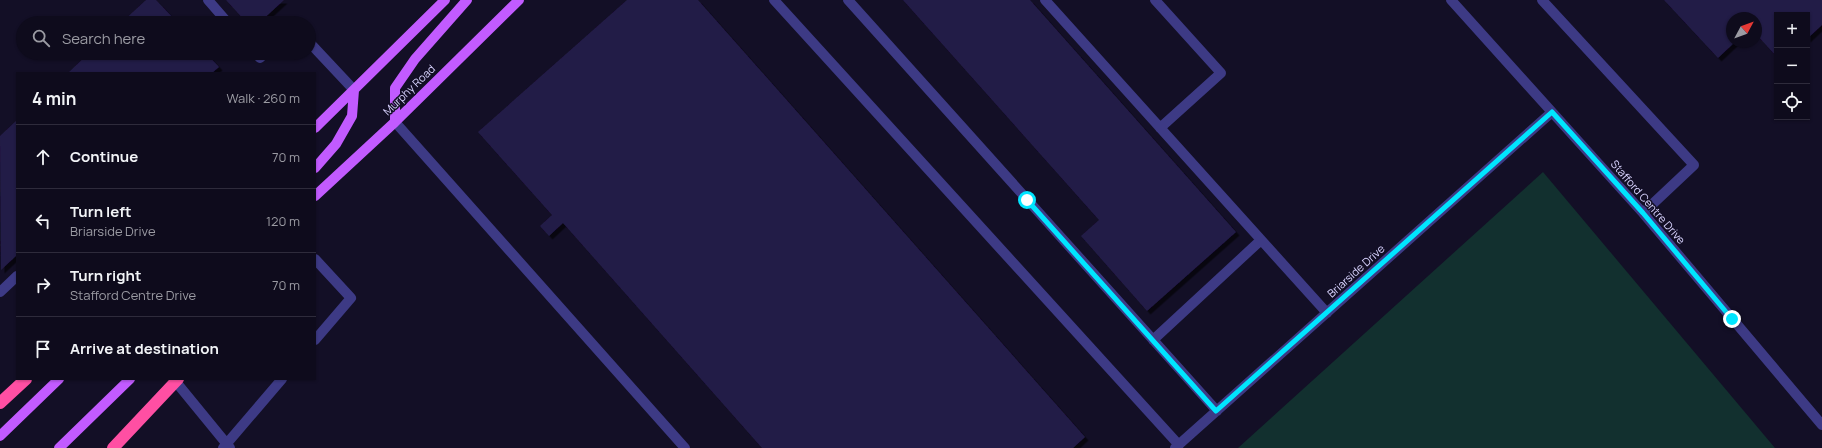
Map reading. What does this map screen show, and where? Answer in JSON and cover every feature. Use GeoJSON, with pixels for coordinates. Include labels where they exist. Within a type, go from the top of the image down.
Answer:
{"type":"FeatureCollection","features":[{"type":"Feature","properties":{"kind":"highway"},"geometry":{"type":"LineString","coordinates":[[0,403],[25,380]]}},
{"type":"Feature","properties":{"kind":"highway"},"geometry":{"type":"LineString","coordinates":[[113,448],[177,380]]}},
{"type":"Feature","properties":{"kind":"main road"},"geometry":{"type":"LineString","coordinates":[[316,127],[445,0]]}},
{"type":"Feature","properties":{"kind":"main road"},"geometry":{"type":"LineString","coordinates":[[395,122],[395,88],[415,59],[467,0]]}},
{"type":"Feature","properties":{"kind":"main road","name":"Murphy Road"},"geometry":{"type":"LineString","coordinates":[[316,195],[395,122],[519,0]]}},
{"type":"Feature","properties":{"kind":"main road"},"geometry":{"type":"LineString","coordinates":[[316,167],[336,144],[352,116],[354,90]]}},
{"type":"Feature","properties":{"kind":"main road"},"geometry":{"type":"LineString","coordinates":[[0,436],[58,380]]}},
{"type":"Feature","properties":{"kind":"main road"},"geometry":{"type":"LineString","coordinates":[[59,448],[129,380]]}},
{"type":"Feature","properties":{"kind":"street"},"geometry":{"type":"LineString","coordinates":[[208,0],[222,16]]}},
{"type":"Feature","properties":{"kind":"street"},"geometry":{"type":"LineString","coordinates":[[774,0],[1177,446]]}},
{"type":"Feature","properties":{"kind":"street"},"geometry":{"type":"LineString","coordinates":[[848,0],[1216,411]]}},
{"type":"Feature","properties":{"kind":"street"},"geometry":{"type":"LineString","coordinates":[[1045,0],[1327,313]]}},
{"type":"Feature","properties":{"kind":"street"},"geometry":{"type":"LineString","coordinates":[[1155,0],[1221,73],[1160,128]]}},
{"type":"Feature","properties":{"kind":"street","name":"Stafford Centre Drive"},"geometry":{"type":"LineString","coordinates":[[1451,0],[1643,213],[1822,424]]}},
{"type":"Feature","properties":{"kind":"street"},"geometry":{"type":"LineString","coordinates":[[1542,0],[1694,165],[1643,213]]}},
{"type":"Feature","properties":{"kind":"street"},"geometry":{"type":"LineString","coordinates":[[316,49],[354,90]]}},
{"type":"Feature","properties":{"kind":"street","name":"Briarside Drive"},"geometry":{"type":"LineString","coordinates":[[1177,446],[1552,112]]}},
{"type":"Feature","properties":{"kind":"street"},"geometry":{"type":"LineString","coordinates":[[395,122],[685,448]]}},
{"type":"Feature","properties":{"kind":"street"},"geometry":{"type":"LineString","coordinates":[[1153,340],[1261,240]]}},
{"type":"Feature","properties":{"kind":"street"},"geometry":{"type":"LineString","coordinates":[[316,259],[351,298],[316,339]]}},
{"type":"Feature","properties":{"kind":"street"},"geometry":{"type":"LineString","coordinates":[[0,292],[16,277]]}},
{"type":"Feature","properties":{"kind":"street"},"geometry":{"type":"LineString","coordinates":[[177,380],[227,447],[281,380]]}},
{"type":"Feature","properties":{"kind":"green space"},"geometry":{"type":"Polygon","coordinates":[[[1543,172],[1775,448],[1238,448],[1543,172]]]}},
{"type":"Feature","properties":{"kind":"building"},"geometry":{"type":"Polygon","coordinates":[[[146,0],[156,0],[171,16],[129,16],[146,0]]]}},
{"type":"Feature","properties":{"kind":"building"},"geometry":{"type":"Polygon","coordinates":[[[226,0],[284,0],[267,16],[241,16],[226,0]]]}},
{"type":"Feature","properties":{"kind":"building"},"geometry":{"type":"Polygon","coordinates":[[[627,0],[698,0],[1085,437],[1073,448],[762,448],[563,223],[549,236],[540,226],[552,215],[478,132],[627,0]]]}},
{"type":"Feature","properties":{"kind":"building"},"geometry":{"type":"Polygon","coordinates":[[[903,0],[1030,0],[1236,232],[1147,311],[1081,236],[1099,220],[903,0]]]}},
{"type":"Feature","properties":{"kind":"building"},"geometry":{"type":"Polygon","coordinates":[[[1664,0],[1822,0],[1822,25],[1810,36],[1810,12],[1774,12],[1774,54],[1762,41],[1762,12],[1726,12],[1726,48],[1729,48],[1718,58],[1664,0]]]}},
{"type":"Feature","properties":{"kind":"building"},"geometry":{"type":"Polygon","coordinates":[[[82,60],[212,60],[219,67],[213,72],[69,72],[82,60]]]}},
{"type":"Feature","properties":{"kind":"building"},"geometry":{"type":"Polygon","coordinates":[[[16,121],[16,256],[1,270],[0,136],[16,121]]]}},
{"type":"Feature","properties":{"kind":"route"},"geometry":{"type":"LineString","coordinates":[[1027,200],[1216,411],[1552,112],[1643,213],[1732,319]]}}]}
